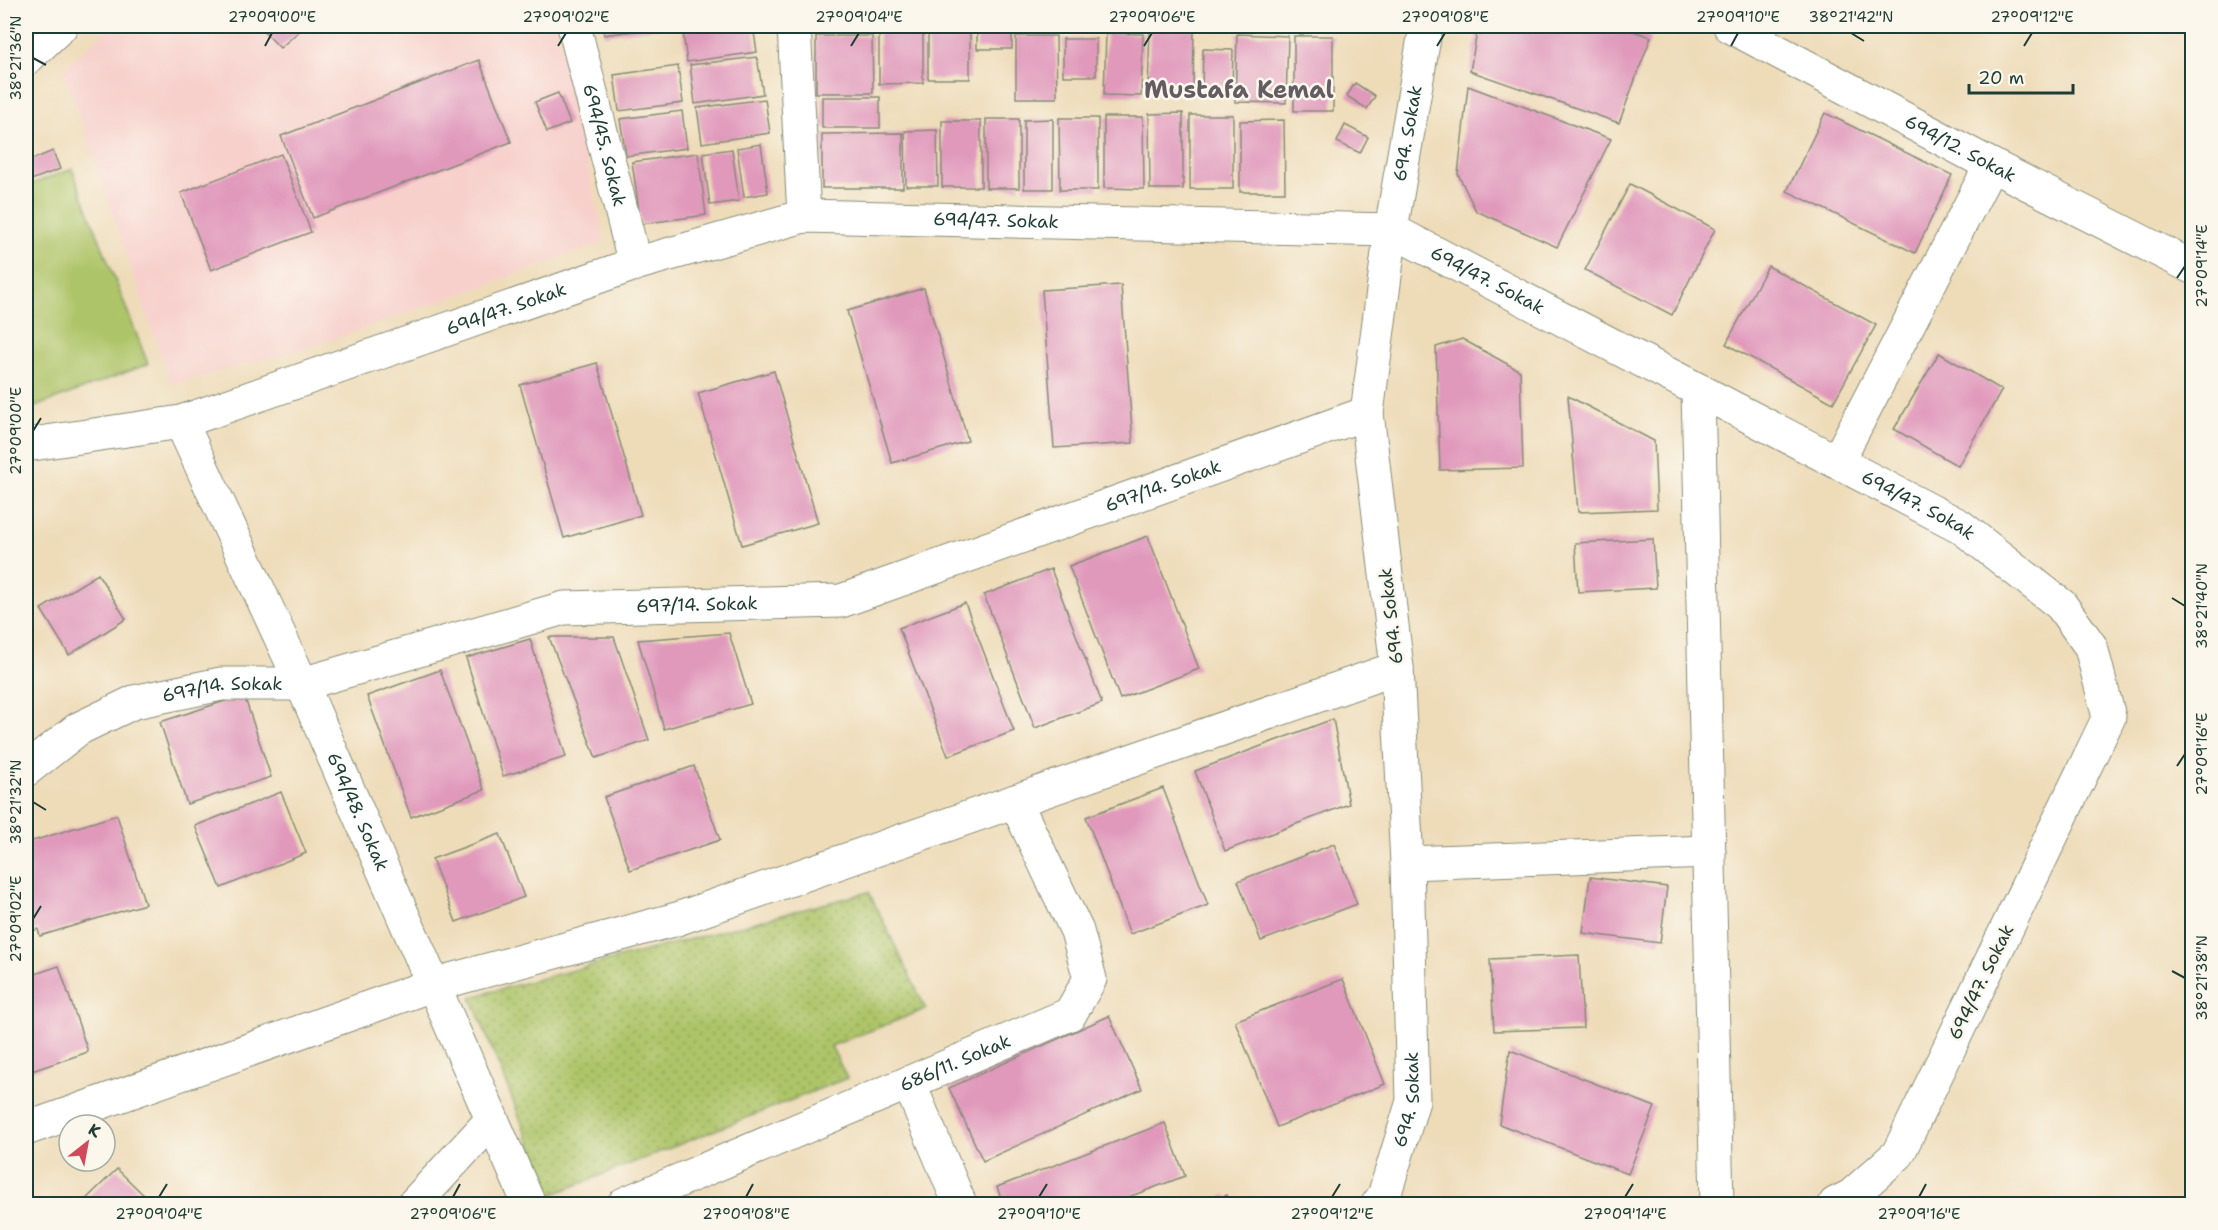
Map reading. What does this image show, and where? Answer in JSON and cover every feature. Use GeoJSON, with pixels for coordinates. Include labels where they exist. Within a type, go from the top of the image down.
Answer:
{"type":"FeatureCollection","features":[{"type":"Feature","properties":{"kind":"street"},"geometry":{"type":"LineString","coordinates":[[26,60],[61,26]]}},
{"type":"Feature","properties":{"kind":"street","name":"694/45. Sokak"},"geometry":{"type":"LineString","coordinates":[[574,26],[635,264]]}},
{"type":"Feature","properties":{"kind":"street"},"geometry":{"type":"LineString","coordinates":[[794,26],[804,216]]}},
{"type":"Feature","properties":{"kind":"street","name":"694. Sokak"},"geometry":{"type":"LineString","coordinates":[[1390,1202],[1413,1101],[1407,863],[1397,668],[1367,413],[1391,230],[1426,26]]}},
{"type":"Feature","properties":{"kind":"street","name":"694/12. Sokak"},"geometry":{"type":"LineString","coordinates":[[1730,26],[1991,165],[2193,267]]}},
{"type":"Feature","properties":{"kind":"street"},"geometry":{"type":"LineString","coordinates":[[1837,462],[1991,165]]}},
{"type":"Feature","properties":{"kind":"street","name":"694/47. Sokak"},"geometry":{"type":"LineString","coordinates":[[26,445],[181,422],[635,264],[804,216],[1391,230],[1960,526],[2061,605],[2091,646],[2109,717],[1898,1154],[1851,1196],[1835,1204]]}},
{"type":"Feature","properties":{"kind":"street"},"geometry":{"type":"LineString","coordinates":[[1698,390],[1717,1204]]}},
{"type":"Feature","properties":{"kind":"street","name":"697/14. Sokak"},"geometry":{"type":"LineString","coordinates":[[26,770],[78,729],[134,702],[221,684],[302,684],[564,608],[841,602],[1367,413]]}},
{"type":"Feature","properties":{"kind":"street","name":"694/48. Sokak"},"geometry":{"type":"LineString","coordinates":[[181,422],[302,684],[529,1204]]}},
{"type":"Feature","properties":{"kind":"street"},"geometry":{"type":"LineString","coordinates":[[26,1129],[432,985],[677,919],[1397,668]]}},
{"type":"Feature","properties":{"kind":"street","name":"686/11. Sokak"},"geometry":{"type":"LineString","coordinates":[[624,1204],[1070,1014],[1090,979],[1077,931],[1015,801]]}},
{"type":"Feature","properties":{"kind":"street"},"geometry":{"type":"LineString","coordinates":[[1407,863],[1709,852]]}},
{"type":"Feature","properties":{"kind":"street"},"geometry":{"type":"LineString","coordinates":[[909,1083],[960,1204]]}},
{"type":"Feature","properties":{"kind":"street"},"geometry":{"type":"LineString","coordinates":[[414,1204],[491,1121]]}},
{"type":"Feature","properties":{"kind":"shaded area"},"geometry":{"type":"Polygon","coordinates":[[[111,26],[556,26],[605,242],[326,342],[171,385],[63,69],[111,26]]]}},
{"type":"Feature","properties":{"kind":"green space"},"geometry":{"type":"Polygon","coordinates":[[[72,169],[148,364],[32,408],[26,391],[26,186],[72,169]]]}},
{"type":"Feature","properties":{"kind":"green space"},"geometry":{"type":"Polygon","coordinates":[[[869,892],[926,1009],[831,1046],[847,1078],[551,1195],[471,997],[869,892]]]}},
{"type":"Feature","properties":{"kind":"building"},"geometry":{"type":"Polygon","coordinates":[[[259,26],[305,26],[280,48],[259,26]]]}},
{"type":"Feature","properties":{"kind":"building"},"geometry":{"type":"Polygon","coordinates":[[[603,26],[665,26],[665,27],[604,35],[603,26]]]}},
{"type":"Feature","properties":{"kind":"building"},"geometry":{"type":"Polygon","coordinates":[[[682,26],[753,26],[757,52],[687,62],[682,26]]]}},
{"type":"Feature","properties":{"kind":"building"},"geometry":{"type":"Polygon","coordinates":[[[1012,26],[1012,49],[977,49],[977,27],[1012,26]]]}},
{"type":"Feature","properties":{"kind":"building"},"geometry":{"type":"Polygon","coordinates":[[[1478,26],[1618,26],[1651,37],[1619,123],[1470,71],[1478,26]]]}},
{"type":"Feature","properties":{"kind":"building"},"geometry":{"type":"Polygon","coordinates":[[[1150,28],[1194,29],[1193,91],[1148,90],[1150,28]]]}},
{"type":"Feature","properties":{"kind":"building"},"geometry":{"type":"Polygon","coordinates":[[[879,31],[923,32],[923,83],[879,84],[879,31]]]}},
{"type":"Feature","properties":{"kind":"building"},"geometry":{"type":"Polygon","coordinates":[[[928,31],[970,31],[970,79],[928,79],[928,31]]]}},
{"type":"Feature","properties":{"kind":"building"},"geometry":{"type":"Polygon","coordinates":[[[1106,33],[1143,34],[1141,96],[1104,95],[1106,33]]]}},
{"type":"Feature","properties":{"kind":"building"},"geometry":{"type":"Polygon","coordinates":[[[1237,34],[1288,36],[1286,103],[1235,102],[1237,34]]]}},
{"type":"Feature","properties":{"kind":"building"},"geometry":{"type":"Polygon","coordinates":[[[816,36],[872,36],[873,93],[816,93],[816,36]]]}},
{"type":"Feature","properties":{"kind":"building"},"geometry":{"type":"Polygon","coordinates":[[[1016,36],[1056,36],[1057,98],[1016,98],[1016,36]]]}},
{"type":"Feature","properties":{"kind":"building"},"geometry":{"type":"Polygon","coordinates":[[[1294,36],[1333,36],[1333,111],[1294,111],[1294,36]]]}},
{"type":"Feature","properties":{"kind":"building"},"geometry":{"type":"Polygon","coordinates":[[[1063,39],[1096,39],[1096,76],[1063,76],[1063,39]]]}},
{"type":"Feature","properties":{"kind":"building"},"geometry":{"type":"Polygon","coordinates":[[[1203,49],[1233,50],[1232,89],[1202,88],[1203,49]]]}},
{"type":"Feature","properties":{"kind":"building"},"geometry":{"type":"Polygon","coordinates":[[[757,57],[763,94],[695,104],[690,65],[757,57]]]}},
{"type":"Feature","properties":{"kind":"building"},"geometry":{"type":"Polygon","coordinates":[[[479,60],[511,142],[313,218],[281,136],[479,60]]]}},
{"type":"Feature","properties":{"kind":"building"},"geometry":{"type":"Polygon","coordinates":[[[678,66],[683,103],[619,111],[614,75],[678,66]]]}},
{"type":"Feature","properties":{"kind":"building"},"geometry":{"type":"Polygon","coordinates":[[[1355,83],[1375,96],[1367,109],[1347,96],[1355,83]]]}},
{"type":"Feature","properties":{"kind":"building"},"geometry":{"type":"Polygon","coordinates":[[[1468,86],[1611,139],[1557,247],[1476,211],[1458,174],[1468,86]]]}},
{"type":"Feature","properties":{"kind":"building"},"geometry":{"type":"Polygon","coordinates":[[[558,93],[570,123],[547,132],[535,102],[558,93]]]}},
{"type":"Feature","properties":{"kind":"building"},"geometry":{"type":"Polygon","coordinates":[[[822,97],[880,97],[880,128],[822,128],[822,97]]]}},
{"type":"Feature","properties":{"kind":"building"},"geometry":{"type":"Polygon","coordinates":[[[765,99],[770,133],[702,143],[697,108],[765,99]]]}},
{"type":"Feature","properties":{"kind":"building"},"geometry":{"type":"Polygon","coordinates":[[[682,111],[687,148],[626,156],[620,119],[682,111]]]}},
{"type":"Feature","properties":{"kind":"building"},"geometry":{"type":"Polygon","coordinates":[[[1183,113],[1183,189],[1150,189],[1149,114],[1183,113]]]}},
{"type":"Feature","properties":{"kind":"building"},"geometry":{"type":"Polygon","coordinates":[[[1825,113],[1952,175],[1915,253],[1787,191],[1825,113]]]}},
{"type":"Feature","properties":{"kind":"building"},"geometry":{"type":"Polygon","coordinates":[[[1190,115],[1233,115],[1233,189],[1190,189],[1190,115]]]}},
{"type":"Feature","properties":{"kind":"building"},"geometry":{"type":"Polygon","coordinates":[[[1104,117],[1143,117],[1144,189],[1104,188],[1104,117]]]}},
{"type":"Feature","properties":{"kind":"building"},"geometry":{"type":"Polygon","coordinates":[[[1059,118],[1098,118],[1098,190],[1060,190],[1059,118]]]}},
{"type":"Feature","properties":{"kind":"building"},"geometry":{"type":"Polygon","coordinates":[[[986,119],[1019,119],[1019,188],[986,188],[986,119]]]}},
{"type":"Feature","properties":{"kind":"building"},"geometry":{"type":"Polygon","coordinates":[[[1053,119],[1053,189],[1024,189],[1024,120],[1053,119]]]}},
{"type":"Feature","properties":{"kind":"building"},"geometry":{"type":"Polygon","coordinates":[[[1284,120],[1285,192],[1240,192],[1240,121],[1284,120]]]}},
{"type":"Feature","properties":{"kind":"building"},"geometry":{"type":"Polygon","coordinates":[[[942,121],[981,121],[981,187],[942,187],[942,121]]]}},
{"type":"Feature","properties":{"kind":"building"},"geometry":{"type":"Polygon","coordinates":[[[1345,125],[1368,137],[1360,153],[1337,142],[1345,125]]]}},
{"type":"Feature","properties":{"kind":"building"},"geometry":{"type":"Polygon","coordinates":[[[937,130],[938,186],[906,186],[905,131],[937,130]]]}},
{"type":"Feature","properties":{"kind":"building"},"geometry":{"type":"Polygon","coordinates":[[[903,133],[903,188],[822,188],[822,134],[903,133]]]}},
{"type":"Feature","properties":{"kind":"building"},"geometry":{"type":"Polygon","coordinates":[[[761,144],[768,193],[744,197],[737,148],[761,144]]]}},
{"type":"Feature","properties":{"kind":"building"},"geometry":{"type":"Polygon","coordinates":[[[732,149],[739,201],[710,205],[703,153],[732,149]]]}},
{"type":"Feature","properties":{"kind":"building"},"geometry":{"type":"Polygon","coordinates":[[[53,151],[60,169],[26,182],[26,162],[53,151]]]}},
{"type":"Feature","properties":{"kind":"building"},"geometry":{"type":"Polygon","coordinates":[[[698,153],[706,215],[641,224],[632,162],[698,153]]]}},
{"type":"Feature","properties":{"kind":"building"},"geometry":{"type":"Polygon","coordinates":[[[281,154],[311,232],[211,270],[181,193],[281,154]]]}},
{"type":"Feature","properties":{"kind":"building"},"geometry":{"type":"Polygon","coordinates":[[[1630,184],[1715,229],[1672,315],[1585,270],[1630,184]]]}},
{"type":"Feature","properties":{"kind":"building"},"geometry":{"type":"Polygon","coordinates":[[[1768,266],[1876,325],[1833,403],[1726,344],[1768,266]]]}},
{"type":"Feature","properties":{"kind":"building"},"geometry":{"type":"Polygon","coordinates":[[[1121,285],[1133,443],[1054,448],[1042,290],[1121,285]]]}},
{"type":"Feature","properties":{"kind":"building"},"geometry":{"type":"Polygon","coordinates":[[[924,288],[968,441],[892,463],[847,311],[924,288]]]}},
{"type":"Feature","properties":{"kind":"building"},"geometry":{"type":"Polygon","coordinates":[[[1462,339],[1520,371],[1523,468],[1440,470],[1436,347],[1462,339]]]}},
{"type":"Feature","properties":{"kind":"building"},"geometry":{"type":"Polygon","coordinates":[[[1939,353],[2002,390],[1958,466],[1894,429],[1939,353]]]}},
{"type":"Feature","properties":{"kind":"building"},"geometry":{"type":"Polygon","coordinates":[[[597,363],[641,515],[564,538],[520,385],[597,363]]]}},
{"type":"Feature","properties":{"kind":"building"},"geometry":{"type":"Polygon","coordinates":[[[774,371],[818,523],[742,545],[698,393],[774,371]]]}},
{"type":"Feature","properties":{"kind":"building"},"geometry":{"type":"Polygon","coordinates":[[[1568,396],[1654,441],[1657,509],[1578,512],[1568,396]]]}},
{"type":"Feature","properties":{"kind":"building"},"geometry":{"type":"Polygon","coordinates":[[[1148,536],[1199,669],[1120,699],[1069,566],[1148,536]]]}},
{"type":"Feature","properties":{"kind":"building"},"geometry":{"type":"Polygon","coordinates":[[[1653,539],[1656,588],[1578,592],[1575,543],[1653,539]]]}},
{"type":"Feature","properties":{"kind":"building"},"geometry":{"type":"Polygon","coordinates":[[[1051,569],[1102,703],[1035,728],[984,595],[1051,569]]]}},
{"type":"Feature","properties":{"kind":"building"},"geometry":{"type":"Polygon","coordinates":[[[98,574],[126,619],[69,655],[41,609],[98,574]]]}},
{"type":"Feature","properties":{"kind":"building"},"geometry":{"type":"Polygon","coordinates":[[[965,603],[1014,731],[948,756],[899,628],[965,603]]]}},
{"type":"Feature","properties":{"kind":"building"},"geometry":{"type":"Polygon","coordinates":[[[729,633],[751,704],[664,729],[638,640],[729,633]]]}},
{"type":"Feature","properties":{"kind":"building"},"geometry":{"type":"Polygon","coordinates":[[[549,637],[614,637],[649,740],[596,758],[549,637]]]}},
{"type":"Feature","properties":{"kind":"building"},"geometry":{"type":"Polygon","coordinates":[[[530,639],[566,757],[503,776],[466,658],[530,639]]]}},
{"type":"Feature","properties":{"kind":"building"},"geometry":{"type":"Polygon","coordinates":[[[440,670],[484,790],[411,817],[367,696],[440,670]]]}},
{"type":"Feature","properties":{"kind":"building"},"geometry":{"type":"Polygon","coordinates":[[[244,695],[271,777],[187,804],[160,722],[244,695]]]}},
{"type":"Feature","properties":{"kind":"building"},"geometry":{"type":"Polygon","coordinates":[[[1333,719],[1349,804],[1225,851],[1195,771],[1333,719]]]}},
{"type":"Feature","properties":{"kind":"building"},"geometry":{"type":"Polygon","coordinates":[[[694,766],[720,840],[630,870],[604,797],[694,766]]]}},
{"type":"Feature","properties":{"kind":"building"},"geometry":{"type":"Polygon","coordinates":[[[1163,788],[1208,905],[1130,934],[1086,817],[1163,788]]]}},
{"type":"Feature","properties":{"kind":"building"},"geometry":{"type":"Polygon","coordinates":[[[281,792],[306,853],[221,888],[195,826],[281,792]]]}},
{"type":"Feature","properties":{"kind":"building"},"geometry":{"type":"Polygon","coordinates":[[[117,815],[145,904],[40,936],[38,929],[26,933],[26,843],[117,815]]]}},
{"type":"Feature","properties":{"kind":"building"},"geometry":{"type":"Polygon","coordinates":[[[500,834],[524,897],[456,922],[432,859],[500,834]]]}},
{"type":"Feature","properties":{"kind":"building"},"geometry":{"type":"Polygon","coordinates":[[[1334,844],[1357,904],[1261,941],[1238,881],[1334,844]]]}},
{"type":"Feature","properties":{"kind":"building"},"geometry":{"type":"Polygon","coordinates":[[[1590,877],[1667,887],[1660,943],[1583,933],[1590,877]]]}},
{"type":"Feature","properties":{"kind":"building"},"geometry":{"type":"Polygon","coordinates":[[[1579,955],[1583,1028],[1494,1031],[1490,959],[1579,955]]]}},
{"type":"Feature","properties":{"kind":"building"},"geometry":{"type":"Polygon","coordinates":[[[59,966],[88,1052],[26,1073],[26,977],[59,966]]]}},
{"type":"Feature","properties":{"kind":"building"},"geometry":{"type":"Polygon","coordinates":[[[1343,979],[1385,1084],[1277,1127],[1235,1021],[1343,979]]]}},
{"type":"Feature","properties":{"kind":"building"},"geometry":{"type":"Polygon","coordinates":[[[1109,1016],[1142,1089],[983,1161],[949,1088],[1109,1016]]]}},
{"type":"Feature","properties":{"kind":"building"},"geometry":{"type":"Polygon","coordinates":[[[1510,1050],[1655,1107],[1628,1174],[1499,1124],[1510,1050]]]}},
{"type":"Feature","properties":{"kind":"building"},"geometry":{"type":"Polygon","coordinates":[[[1165,1123],[1185,1176],[1110,1204],[1003,1204],[997,1187],[1165,1123]]]}},
{"type":"Feature","properties":{"kind":"building"},"geometry":{"type":"Polygon","coordinates":[[[117,1169],[153,1204],[81,1204],[113,1173],[117,1173],[117,1169]]]}},
{"type":"Feature","properties":{"kind":"building"},"geometry":{"type":"Polygon","coordinates":[[[1227,1195],[1231,1204],[1203,1204],[1227,1195]]]}},
{"type":"Feature","properties":{"kind":"district","name":"Mustafa Kemal"},"geometry":{"type":"Point","coordinates":[1239,90]}}]}
